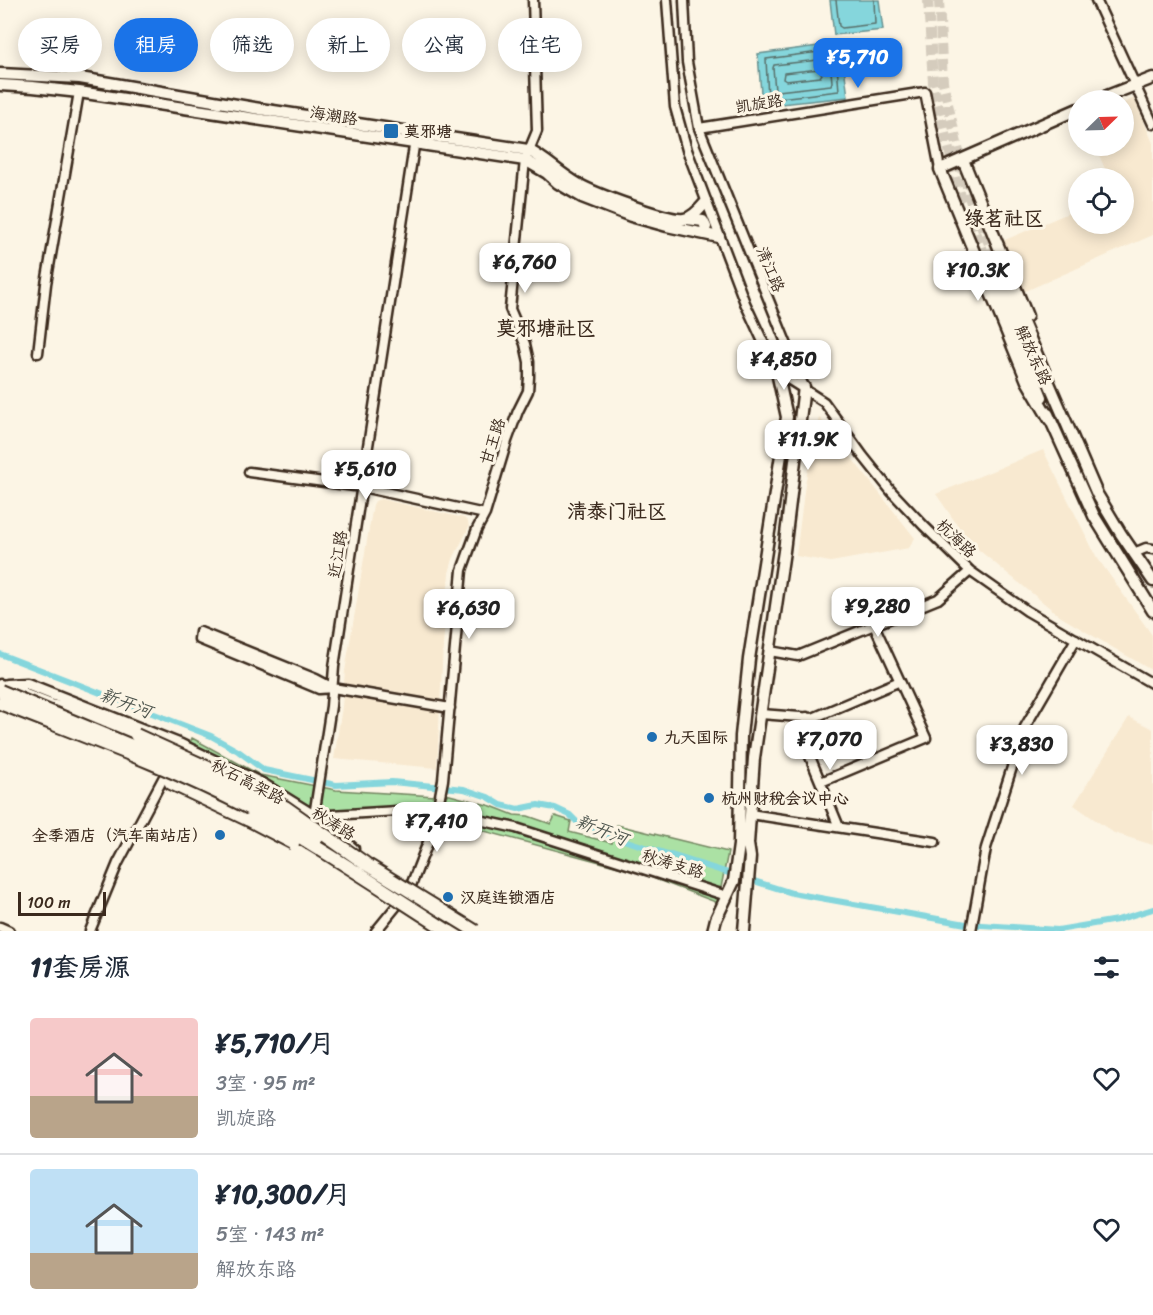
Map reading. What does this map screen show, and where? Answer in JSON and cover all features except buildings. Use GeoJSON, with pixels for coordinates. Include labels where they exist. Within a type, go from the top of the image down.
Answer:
{"type":"FeatureCollection","features":[{"type":"Feature","properties":{"kind":"highway","name":"秋石高架路"},"geometry":{"type":"LineString","coordinates":[[1,688],[232,790],[302,829],[465,931]]}},
{"type":"Feature","properties":{"kind":"highway","name":"秋石高架路"},"geometry":{"type":"LineString","coordinates":[[0,703],[171,771],[247,807],[448,931]]}},
{"type":"Feature","properties":{"kind":"highway"},"geometry":{"type":"LineString","coordinates":[[54,707],[72,710],[136,735],[237,781],[285,807],[366,864],[477,931]]}},
{"type":"Feature","properties":{"kind":"highway"},"geometry":{"type":"LineString","coordinates":[[166,772],[171,783],[295,844],[441,931]]}},
{"type":"Feature","properties":{"kind":"main road","name":"海潮路"},"geometry":{"type":"LineString","coordinates":[[0,74],[80,78],[415,138]]}},
{"type":"Feature","properties":{"kind":"main road"},"geometry":{"type":"LineString","coordinates":[[1121,90],[1153,78]]}},
{"type":"Feature","properties":{"kind":"main road","name":"海潮路"},"geometry":{"type":"LineString","coordinates":[[0,85],[33,87],[415,138],[543,158],[578,184],[663,216],[703,221],[706,227],[704,232]]}},
{"type":"Feature","properties":{"kind":"main road"},"geometry":{"type":"LineString","coordinates":[[940,169],[1068,113]]}},
{"type":"Feature","properties":{"kind":"main road","name":"海潮路"},"geometry":{"type":"LineString","coordinates":[[526,155],[558,183],[582,197],[631,216],[719,237]]}},
{"type":"Feature","properties":{"kind":"main road","name":"解放东路"},"geometry":{"type":"LineString","coordinates":[[963,160],[1056,385],[1062,415]]}},
{"type":"Feature","properties":{"kind":"main road","name":"解放东路"},"geometry":{"type":"LineString","coordinates":[[940,169],[1027,381],[1050,420]]}},
{"type":"Feature","properties":{"kind":"main road"},"geometry":{"type":"LineString","coordinates":[[684,219],[694,214],[706,202]]}},
{"type":"Feature","properties":{"kind":"main road","name":"解放东路"},"geometry":{"type":"LineString","coordinates":[[1153,581],[1097,494],[992,262],[1050,420],[1094,516],[1153,611]]}},
{"type":"Feature","properties":{"kind":"main road"},"geometry":{"type":"LineString","coordinates":[[713,931],[716,919],[734,881],[744,844],[741,736],[749,659],[787,417],[777,372]]}},
{"type":"Feature","properties":{"kind":"main road","name":"清江路"},"geometry":{"type":"LineString","coordinates":[[744,844],[750,814],[754,758],[784,551],[804,387]]}},
{"type":"Feature","properties":{"kind":"main road"},"geometry":{"type":"LineString","coordinates":[[1,688],[27,684],[182,745],[264,785],[311,820]]}},
{"type":"Feature","properties":{"kind":"main road","name":"秋涛路"},"geometry":{"type":"LineString","coordinates":[[1,688],[54,707],[174,757],[311,820],[369,863],[477,931]]}},
{"type":"Feature","properties":{"kind":"main road","name":"秋涛路"},"geometry":{"type":"LineString","coordinates":[[0,708],[209,788],[302,836],[456,931]]}},
{"type":"Feature","properties":{"kind":"main road"},"geometry":{"type":"LineString","coordinates":[[744,844],[750,858],[744,931]]}},
{"type":"Feature","properties":{"kind":"street","name":"甘王路"},"geometry":{"type":"LineString","coordinates":[[410,888],[434,827],[443,780],[462,570],[485,514],[507,441],[529,384],[529,362],[525,344],[510,309],[526,155],[537,131],[533,0]]}},
{"type":"Feature","properties":{"kind":"street"},"geometry":{"type":"LineString","coordinates":[[667,0],[675,107],[687,150],[745,303],[777,372]]}},
{"type":"Feature","properties":{"kind":"street","name":"清江路"},"geometry":{"type":"LineString","coordinates":[[684,0],[687,62],[699,128],[804,387]]}},
{"type":"Feature","properties":{"kind":"street"},"geometry":{"type":"LineString","coordinates":[[1096,0],[1153,124]]}},
{"type":"Feature","properties":{"kind":"street","name":"凯旋路"},"geometry":{"type":"LineString","coordinates":[[699,128],[925,92],[940,169]]}},
{"type":"Feature","properties":{"kind":"street"},"geometry":{"type":"LineString","coordinates":[[38,353],[46,284],[79,93]]}},
{"type":"Feature","properties":{"kind":"street","name":"近江路"},"geometry":{"type":"LineString","coordinates":[[302,836],[311,820],[322,764],[415,138]]}},
{"type":"Feature","properties":{"kind":"street","name":"杭海路"},"geometry":{"type":"LineString","coordinates":[[777,372],[804,387],[824,402],[891,491],[970,571],[1027,611],[1153,684]]}},
{"type":"Feature","properties":{"kind":"street"},"geometry":{"type":"LineString","coordinates":[[249,472],[362,487],[485,514]]}},
{"type":"Feature","properties":{"kind":"street"},"geometry":{"type":"LineString","coordinates":[[1134,553],[1146,548],[1153,549]]}},
{"type":"Feature","properties":{"kind":"street"},"geometry":{"type":"LineString","coordinates":[[770,651],[798,656],[938,599],[970,571]]}},
{"type":"Feature","properties":{"kind":"street"},"geometry":{"type":"LineString","coordinates":[[821,782],[926,738],[874,625]]}},
{"type":"Feature","properties":{"kind":"street"},"geometry":{"type":"LineString","coordinates":[[333,688],[200,632],[199,639],[319,689],[333,688],[450,708]]}},
{"type":"Feature","properties":{"kind":"street"},"geometry":{"type":"LineString","coordinates":[[971,931],[986,848],[1025,727],[1076,639]]}},
{"type":"Feature","properties":{"kind":"street"},"geometry":{"type":"LineString","coordinates":[[761,714],[813,718],[900,681]]}},
{"type":"Feature","properties":{"kind":"street"},"geometry":{"type":"LineString","coordinates":[[807,717],[806,747],[838,828]]}},
{"type":"Feature","properties":{"kind":"street"},"geometry":{"type":"LineString","coordinates":[[90,931],[118,863],[182,745]]}},
{"type":"Feature","properties":{"kind":"street"},"geometry":{"type":"LineString","coordinates":[[311,820],[414,810]]}},
{"type":"Feature","properties":{"kind":"street","name":"秋涛支路"},"geometry":{"type":"LineString","coordinates":[[437,811],[516,828],[727,896]]}},
{"type":"Feature","properties":{"kind":"street"},"geometry":{"type":"LineString","coordinates":[[750,814],[935,842]]}},
{"type":"Feature","properties":{"kind":"street"},"geometry":{"type":"LineString","coordinates":[[375,931],[403,898]]}},
{"type":"Feature","properties":{"kind":"street"},"geometry":{"type":"LineString","coordinates":[[0,927],[9,931]]}},
{"type":"Feature","properties":{"kind":"shaded area"},"geometry":{"type":"Polygon","coordinates":[[[1134,98],[1153,143],[1153,235],[1021,293],[1000,242],[1068,213],[1068,234],[1134,234],[1134,168],[1105,168],[1099,156],[1134,156],[1134,98]]]}},
{"type":"Feature","properties":{"kind":"shaded area"},"geometry":{"type":"Polygon","coordinates":[[[819,417],[915,538],[909,548],[831,562],[796,556],[805,484],[819,417]]]}},
{"type":"Feature","properties":{"kind":"shaded area"},"geometry":{"type":"Polygon","coordinates":[[[1043,450],[1096,556],[1152,635],[1153,666],[1151,670],[1061,617],[969,542],[936,494],[1043,450]]]}},
{"type":"Feature","properties":{"kind":"shaded area"},"geometry":{"type":"Polygon","coordinates":[[[381,499],[464,518],[468,522],[469,527],[453,559],[449,573],[437,768],[334,759],[345,671],[373,505],[375,501],[381,499]]]}},
{"type":"Feature","properties":{"kind":"shaded area"},"geometry":{"type":"Polygon","coordinates":[[[1129,717],[1153,729],[1153,845],[1114,833],[1074,805],[1129,717]]]}},
{"type":"Feature","properties":{"kind":"green space"},"geometry":{"type":"Polygon","coordinates":[[[192,738],[260,775],[336,790],[435,796],[433,812],[319,809],[277,805],[182,762],[192,738]]]}},
{"type":"Feature","properties":{"kind":"green space"},"geometry":{"type":"Polygon","coordinates":[[[446,794],[551,824],[555,816],[571,821],[569,832],[612,843],[617,825],[728,852],[718,903],[637,872],[443,820],[446,794]]]}},
{"type":"Feature","properties":{"kind":"water"},"geometry":{"type":"Polygon","coordinates":[[[830,0],[879,0],[883,30],[834,35],[830,0]]]}},
{"type":"Feature","properties":{"kind":"water"},"geometry":{"type":"Polygon","coordinates":[[[841,43],[848,97],[762,106],[758,54],[841,43]]]}},
{"type":"Feature","properties":{"kind":"waterway","name":"新开河"},"geometry":{"type":"LineString","coordinates":[[0,654],[211,736],[238,751],[264,770],[336,785],[392,782],[464,789],[488,797],[501,805],[518,809],[538,805],[555,808],[570,815],[582,827],[792,893],[966,924],[1058,930],[1117,920],[1153,909]]}},
{"type":"Feature","properties":{"kind":"tunnel"},"geometry":{"type":"LineString","coordinates":[[928,0],[933,83],[961,200],[989,264]]}},
{"type":"Feature","properties":{"kind":"tunnel"},"geometry":{"type":"LineString","coordinates":[[939,0],[943,82],[970,200],[996,260]]}},
{"type":"Feature","properties":{"kind":"place","name":"莫邪塘"},"geometry":{"type":"Point","coordinates":[391,131]}},
{"type":"Feature","properties":{"kind":"place","name":"九天国际"},"geometry":{"type":"Point","coordinates":[652,737]}},
{"type":"Feature","properties":{"kind":"place","name":"杭州财税会议中心"},"geometry":{"type":"Point","coordinates":[709,798]}},
{"type":"Feature","properties":{"kind":"place","name":"全季酒店（汽车南站店）"},"geometry":{"type":"Point","coordinates":[220,835]}},
{"type":"Feature","properties":{"kind":"place","name":"汉庭连锁酒店"},"geometry":{"type":"Point","coordinates":[448,897]}},
{"type":"Feature","properties":{"kind":"district","name":"绿茗社区"},"geometry":{"type":"Point","coordinates":[1004,218]}},
{"type":"Feature","properties":{"kind":"district","name":"莫邪塘社区"},"geometry":{"type":"Point","coordinates":[546,328]}},
{"type":"Feature","properties":{"kind":"district","name":"清泰门社区"},"geometry":{"type":"Point","coordinates":[617,511]}}]}
